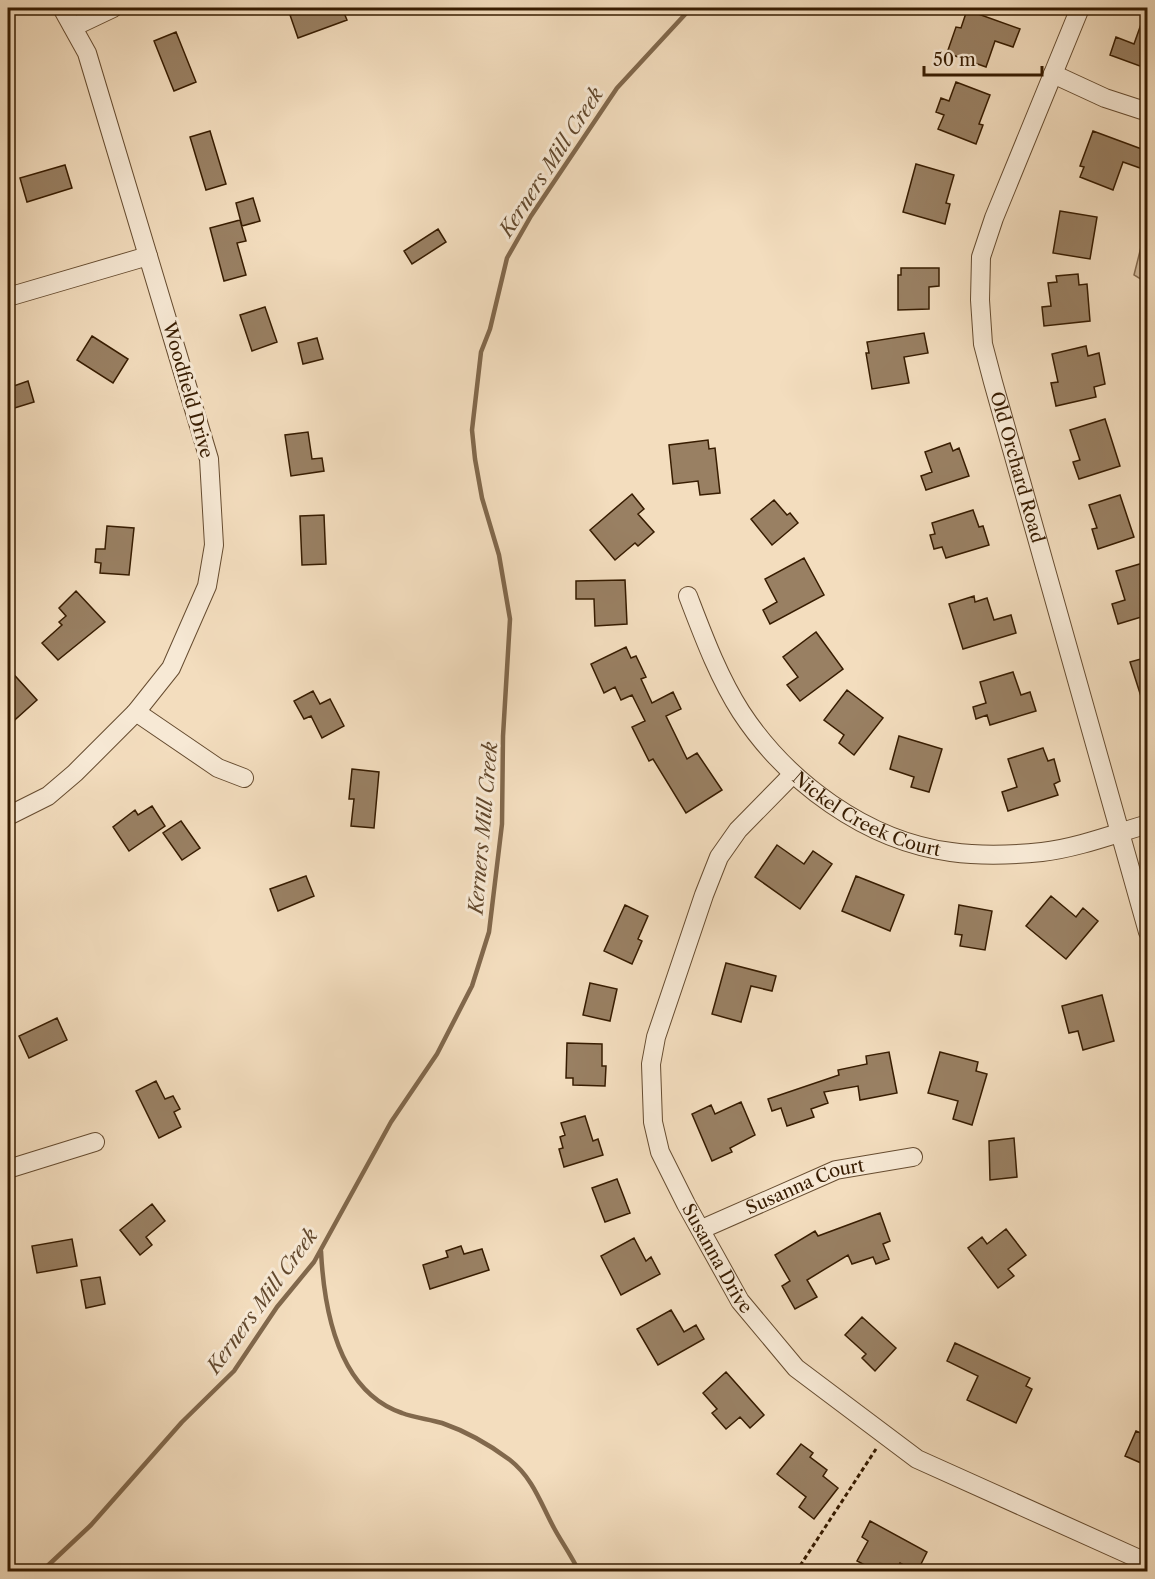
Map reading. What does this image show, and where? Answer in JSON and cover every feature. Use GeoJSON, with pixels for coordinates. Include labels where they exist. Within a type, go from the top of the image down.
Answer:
{"type":"FeatureCollection","features":[{"type":"Feature","properties":{"kind":"street","name":"Woodfield Drive"},"geometry":{"type":"LineString","coordinates":[[8,816],[48,796],[136,712],[171,668],[207,586],[214,545],[209,459],[87,53],[62,8]]}},
{"type":"Feature","properties":{"kind":"street"},"geometry":{"type":"LineString","coordinates":[[74,27],[113,8]]}},
{"type":"Feature","properties":{"kind":"street","name":"Old Orchard Road"},"geometry":{"type":"LineString","coordinates":[[1080,8],[994,218],[981,257],[980,300],[983,344],[1148,932]]}},
{"type":"Feature","properties":{"kind":"street"},"geometry":{"type":"LineString","coordinates":[[1053,74],[1106,98],[1148,112]]}},
{"type":"Feature","properties":{"kind":"street"},"geometry":{"type":"LineString","coordinates":[[8,297],[148,256]]}},
{"type":"Feature","properties":{"kind":"street","name":"Nickel Creek Court"},"geometry":{"type":"LineString","coordinates":[[688,596],[722,676],[741,712],[792,775],[828,802],[864,824],[903,840],[950,852],[1044,851],[1148,824]]}},
{"type":"Feature","properties":{"kind":"street"},"geometry":{"type":"LineString","coordinates":[[136,712],[218,768],[244,778]]}},
{"type":"Feature","properties":{"kind":"street","name":"Susanna Drive"},"geometry":{"type":"LineString","coordinates":[[792,775],[738,830],[719,857],[694,924],[652,1055],[650,1092],[652,1122],[660,1152],[686,1204],[741,1301],[796,1368],[917,1459],[1148,1563]]}},
{"type":"Feature","properties":{"kind":"street"},"geometry":{"type":"LineString","coordinates":[[8,1169],[95,1142]]}},
{"type":"Feature","properties":{"kind":"street","name":"Susanna Court"},"geometry":{"type":"LineString","coordinates":[[702,1229],[836,1170],[913,1157]]}},
{"type":"Feature","properties":{"kind":"path"},"geometry":{"type":"LineString","coordinates":[[796,1572],[885,1435]]}},
{"type":"Feature","properties":{"kind":"shaded area"},"geometry":{"type":"Polygon","coordinates":[[[1147,223],[1147,283],[1134,275],[1147,223]]]}},
{"type":"Feature","properties":{"kind":"building"},"geometry":{"type":"Polygon","coordinates":[[[309,8],[342,8],[347,20],[298,38],[290,15],[309,8]]]}},
{"type":"Feature","properties":{"kind":"building"},"geometry":{"type":"Polygon","coordinates":[[[967,10],[1020,29],[1013,47],[995,41],[986,67],[947,53],[956,27],[961,28],[967,10]]]}},
{"type":"Feature","properties":{"kind":"building"},"geometry":{"type":"Polygon","coordinates":[[[1146,10],[1148,11],[1148,69],[1110,55],[1116,37],[1134,44],[1146,10]]]}},
{"type":"Feature","properties":{"kind":"building"},"geometry":{"type":"Polygon","coordinates":[[[176,32],[196,82],[174,91],[154,41],[176,32]]]}},
{"type":"Feature","properties":{"kind":"building"},"geometry":{"type":"Polygon","coordinates":[[[956,82],[990,95],[979,124],[983,125],[976,144],[938,129],[944,115],[936,112],[941,98],[949,101],[956,82]]]}},
{"type":"Feature","properties":{"kind":"building"},"geometry":{"type":"Polygon","coordinates":[[[210,131],[226,184],[206,190],[190,137],[210,131]]]}},
{"type":"Feature","properties":{"kind":"building"},"geometry":{"type":"Polygon","coordinates":[[[1093,131],[1147,151],[1140,168],[1123,162],[1113,190],[1080,177],[1084,167],[1080,166],[1093,131]]]}},
{"type":"Feature","properties":{"kind":"building"},"geometry":{"type":"Polygon","coordinates":[[[916,164],[954,175],[946,203],[950,204],[945,224],[903,212],[916,164]]]}},
{"type":"Feature","properties":{"kind":"building"},"geometry":{"type":"Polygon","coordinates":[[[65,165],[72,188],[27,202],[20,178],[65,165]]]}},
{"type":"Feature","properties":{"kind":"building"},"geometry":{"type":"Polygon","coordinates":[[[253,198],[260,221],[242,226],[236,203],[253,198]]]}},
{"type":"Feature","properties":{"kind":"building"},"geometry":{"type":"Polygon","coordinates":[[[1060,211],[1097,217],[1090,259],[1053,253],[1060,211]]]}},
{"type":"Feature","properties":{"kind":"building"},"geometry":{"type":"Polygon","coordinates":[[[240,220],[246,241],[237,243],[246,275],[224,281],[210,228],[240,220]]]}},
{"type":"Feature","properties":{"kind":"building"},"geometry":{"type":"Polygon","coordinates":[[[438,229],[446,242],[412,264],[404,251],[438,229]]]}},
{"type":"Feature","properties":{"kind":"building"},"geometry":{"type":"Polygon","coordinates":[[[901,268],[939,268],[939,286],[929,287],[929,309],[898,310],[898,275],[901,275],[901,268]]]}},
{"type":"Feature","properties":{"kind":"building"},"geometry":{"type":"Polygon","coordinates":[[[1078,274],[1079,285],[1087,284],[1090,321],[1044,326],[1042,307],[1051,306],[1048,283],[1057,282],[1056,276],[1078,274]]]}},
{"type":"Feature","properties":{"kind":"building"},"geometry":{"type":"Polygon","coordinates":[[[265,307],[277,342],[252,351],[240,315],[265,307]]]}},
{"type":"Feature","properties":{"kind":"building"},"geometry":{"type":"Polygon","coordinates":[[[924,333],[928,353],[904,357],[909,383],[872,389],[866,353],[869,353],[867,342],[924,333]]]}},
{"type":"Feature","properties":{"kind":"building"},"geometry":{"type":"Polygon","coordinates":[[[92,336],[128,359],[113,383],[77,360],[92,336]]]}},
{"type":"Feature","properties":{"kind":"building"},"geometry":{"type":"Polygon","coordinates":[[[317,338],[323,359],[303,364],[298,343],[317,338]]]}},
{"type":"Feature","properties":{"kind":"building"},"geometry":{"type":"Polygon","coordinates":[[[1086,346],[1088,356],[1099,353],[1105,384],[1094,387],[1096,397],[1056,406],[1051,383],[1058,382],[1052,354],[1086,346]]]}},
{"type":"Feature","properties":{"kind":"building"},"geometry":{"type":"Polygon","coordinates":[[[28,381],[34,402],[8,410],[8,388],[28,381]]]}},
{"type":"Feature","properties":{"kind":"building"},"geometry":{"type":"Polygon","coordinates":[[[1105,419],[1120,466],[1079,479],[1073,462],[1080,460],[1070,430],[1105,419]]]}},
{"type":"Feature","properties":{"kind":"building"},"geometry":{"type":"Polygon","coordinates":[[[308,432],[312,459],[322,458],[324,471],[291,476],[285,435],[308,432]]]}},
{"type":"Feature","properties":{"kind":"building"},"geometry":{"type":"Polygon","coordinates":[[[708,440],[709,449],[715,448],[720,493],[700,495],[698,481],[673,484],[669,445],[708,440]]]}},
{"type":"Feature","properties":{"kind":"building"},"geometry":{"type":"Polygon","coordinates":[[[950,443],[953,451],[959,448],[969,476],[926,490],[921,476],[932,472],[925,452],[950,443]]]}},
{"type":"Feature","properties":{"kind":"building"},"geometry":{"type":"Polygon","coordinates":[[[632,494],[644,509],[638,514],[654,532],[638,546],[635,543],[615,560],[590,530],[632,494]]]}},
{"type":"Feature","properties":{"kind":"building"},"geometry":{"type":"Polygon","coordinates":[[[1120,495],[1134,537],[1098,549],[1092,529],[1097,528],[1089,505],[1120,495]]]}},
{"type":"Feature","properties":{"kind":"building"},"geometry":{"type":"Polygon","coordinates":[[[774,500],[787,515],[790,513],[798,523],[772,545],[751,519],[774,500]]]}},
{"type":"Feature","properties":{"kind":"building"},"geometry":{"type":"Polygon","coordinates":[[[973,510],[979,527],[983,526],[989,545],[946,558],[942,547],[934,549],[930,535],[935,534],[932,523],[973,510]]]}},
{"type":"Feature","properties":{"kind":"building"},"geometry":{"type":"Polygon","coordinates":[[[324,515],[326,564],[302,565],[300,516],[324,515]]]}},
{"type":"Feature","properties":{"kind":"building"},"geometry":{"type":"Polygon","coordinates":[[[107,526],[134,528],[129,575],[100,573],[101,563],[95,562],[96,549],[105,549],[107,526]]]}},
{"type":"Feature","properties":{"kind":"building"},"geometry":{"type":"Polygon","coordinates":[[[804,558],[824,595],[770,624],[763,610],[777,602],[765,579],[804,558]]]}},
{"type":"Feature","properties":{"kind":"building"},"geometry":{"type":"Polygon","coordinates":[[[1143,563],[1148,578],[1148,615],[1118,624],[1112,604],[1125,600],[1116,571],[1143,563]]]}},
{"type":"Feature","properties":{"kind":"building"},"geometry":{"type":"Polygon","coordinates":[[[625,580],[627,624],[595,626],[594,599],[576,599],[576,581],[625,580]]]}},
{"type":"Feature","properties":{"kind":"building"},"geometry":{"type":"Polygon","coordinates":[[[76,591],[105,622],[58,660],[42,643],[62,625],[59,622],[66,616],[59,608],[76,591]]]}},
{"type":"Feature","properties":{"kind":"building"},"geometry":{"type":"Polygon","coordinates":[[[974,596],[975,602],[987,598],[994,620],[1011,615],[1016,633],[963,649],[949,604],[974,596]]]}},
{"type":"Feature","properties":{"kind":"building"},"geometry":{"type":"Polygon","coordinates":[[[816,632],[843,669],[800,701],[787,685],[798,677],[783,657],[816,632]]]}},
{"type":"Feature","properties":{"kind":"building"},"geometry":{"type":"Polygon","coordinates":[[[626,647],[631,658],[636,656],[646,677],[641,679],[652,703],[673,692],[681,709],[666,716],[687,759],[697,753],[722,790],[686,813],[653,759],[649,761],[632,727],[645,721],[632,695],[621,700],[615,687],[604,693],[591,664],[626,647]]]}},
{"type":"Feature","properties":{"kind":"building"},"geometry":{"type":"Polygon","coordinates":[[[1148,657],[1148,708],[1145,709],[1130,662],[1148,657]]]}},
{"type":"Feature","properties":{"kind":"building"},"geometry":{"type":"Polygon","coordinates":[[[8,668],[37,700],[8,726],[8,668]]]}},
{"type":"Feature","properties":{"kind":"building"},"geometry":{"type":"Polygon","coordinates":[[[1013,672],[1021,695],[1030,692],[1036,711],[990,725],[987,715],[976,719],[973,707],[986,703],[980,682],[1013,672]]]}},
{"type":"Feature","properties":{"kind":"building"},"geometry":{"type":"Polygon","coordinates":[[[847,690],[883,718],[854,755],[839,743],[844,735],[824,720],[847,690]]]}},
{"type":"Feature","properties":{"kind":"building"},"geometry":{"type":"Polygon","coordinates":[[[313,691],[320,704],[330,699],[344,726],[322,738],[311,716],[304,719],[294,701],[313,691]]]}},
{"type":"Feature","properties":{"kind":"building"},"geometry":{"type":"Polygon","coordinates":[[[899,736],[942,749],[929,792],[911,787],[914,777],[890,769],[899,736]]]}},
{"type":"Feature","properties":{"kind":"building"},"geometry":{"type":"Polygon","coordinates":[[[1043,748],[1048,761],[1054,759],[1060,781],[1054,784],[1058,795],[1008,811],[1002,792],[1017,787],[1008,759],[1043,748]]]}},
{"type":"Feature","properties":{"kind":"building"},"geometry":{"type":"Polygon","coordinates":[[[352,769],[379,772],[374,828],[351,826],[354,799],[349,799],[352,769]]]}},
{"type":"Feature","properties":{"kind":"building"},"geometry":{"type":"Polygon","coordinates":[[[152,806],[165,826],[129,851],[113,827],[135,810],[138,815],[152,806]]]}},
{"type":"Feature","properties":{"kind":"building"},"geometry":{"type":"Polygon","coordinates":[[[181,821],[200,848],[182,860],[163,833],[181,821]]]}},
{"type":"Feature","properties":{"kind":"building"},"geometry":{"type":"Polygon","coordinates":[[[777,845],[804,864],[813,851],[832,864],[800,909],[755,877],[777,845]]]}},
{"type":"Feature","properties":{"kind":"building"},"geometry":{"type":"Polygon","coordinates":[[[306,876],[314,896],[278,911],[270,889],[306,876]]]}},
{"type":"Feature","properties":{"kind":"building"},"geometry":{"type":"Polygon","coordinates":[[[856,876],[904,895],[890,931],[842,911],[856,876]]]}},
{"type":"Feature","properties":{"kind":"building"},"geometry":{"type":"Polygon","coordinates":[[[1051,896],[1076,917],[1083,908],[1098,921],[1066,959],[1026,926],[1051,896]]]}},
{"type":"Feature","properties":{"kind":"building"},"geometry":{"type":"Polygon","coordinates":[[[625,905],[648,916],[638,939],[642,941],[632,964],[604,951],[625,905]]]}},
{"type":"Feature","properties":{"kind":"building"},"geometry":{"type":"Polygon","coordinates":[[[959,905],[992,911],[985,950],[960,946],[962,935],[955,934],[959,905]]]}},
{"type":"Feature","properties":{"kind":"building"},"geometry":{"type":"Polygon","coordinates":[[[726,963],[776,976],[772,991],[751,986],[741,1022],[712,1014],[726,963]]]}},
{"type":"Feature","properties":{"kind":"building"},"geometry":{"type":"Polygon","coordinates":[[[590,983],[617,989],[610,1021],[583,1015],[590,983]]]}},
{"type":"Feature","properties":{"kind":"building"},"geometry":{"type":"Polygon","coordinates":[[[1102,995],[1114,1041],[1083,1050],[1078,1031],[1069,1033],[1062,1006],[1102,995]]]}},
{"type":"Feature","properties":{"kind":"building"},"geometry":{"type":"Polygon","coordinates":[[[57,1018],[67,1040],[29,1058],[19,1036],[57,1018]]]}},
{"type":"Feature","properties":{"kind":"building"},"geometry":{"type":"Polygon","coordinates":[[[567,1043],[602,1044],[602,1066],[606,1066],[605,1086],[573,1085],[573,1078],[566,1078],[567,1043]]]}},
{"type":"Feature","properties":{"kind":"building"},"geometry":{"type":"Polygon","coordinates":[[[889,1052],[897,1093],[860,1100],[858,1086],[824,1092],[828,1103],[811,1109],[814,1117],[787,1126],[781,1108],[772,1111],[768,1099],[839,1075],[838,1070],[867,1064],[866,1056],[889,1052]]]}},
{"type":"Feature","properties":{"kind":"building"},"geometry":{"type":"Polygon","coordinates":[[[940,1052],[978,1062],[976,1071],[987,1074],[972,1125],[953,1119],[958,1101],[928,1093],[940,1052]]]}},
{"type":"Feature","properties":{"kind":"building"},"geometry":{"type":"Polygon","coordinates":[[[156,1081],[165,1099],[173,1096],[180,1109],[174,1112],[181,1127],[159,1138],[136,1091],[156,1081]]]}},
{"type":"Feature","properties":{"kind":"building"},"geometry":{"type":"Polygon","coordinates":[[[741,1102],[755,1135],[730,1148],[732,1152],[712,1161],[692,1114],[711,1105],[715,1114],[741,1102]]]}},
{"type":"Feature","properties":{"kind":"building"},"geometry":{"type":"Polygon","coordinates":[[[585,1116],[593,1141],[598,1139],[603,1155],[564,1167],[559,1149],[563,1148],[560,1137],[565,1135],[561,1123],[585,1116]]]}},
{"type":"Feature","properties":{"kind":"building"},"geometry":{"type":"Polygon","coordinates":[[[1014,1138],[1017,1177],[990,1180],[989,1141],[1014,1138]]]}},
{"type":"Feature","properties":{"kind":"building"},"geometry":{"type":"Polygon","coordinates":[[[617,1179],[630,1213],[605,1222],[592,1188],[617,1179]]]}},
{"type":"Feature","properties":{"kind":"building"},"geometry":{"type":"Polygon","coordinates":[[[152,1204],[165,1221],[146,1237],[152,1245],[140,1255],[120,1230],[152,1204]]]}},
{"type":"Feature","properties":{"kind":"building"},"geometry":{"type":"Polygon","coordinates":[[[880,1213],[890,1241],[883,1244],[889,1259],[876,1264],[873,1257],[852,1264],[848,1255],[807,1280],[817,1297],[795,1309],[782,1286],[790,1281],[775,1255],[815,1231],[818,1236],[880,1213]]]}},
{"type":"Feature","properties":{"kind":"building"},"geometry":{"type":"Polygon","coordinates":[[[1006,1229],[1026,1255],[1008,1269],[1014,1276],[998,1288],[968,1248],[982,1237],[987,1244],[1006,1229]]]}},
{"type":"Feature","properties":{"kind":"building"},"geometry":{"type":"Polygon","coordinates":[[[634,1238],[646,1261],[651,1257],[660,1274],[621,1295],[601,1256],[634,1238]]]}},
{"type":"Feature","properties":{"kind":"building"},"geometry":{"type":"Polygon","coordinates":[[[72,1239],[77,1266],[37,1273],[32,1246],[72,1239]]]}},
{"type":"Feature","properties":{"kind":"building"},"geometry":{"type":"Polygon","coordinates":[[[461,1246],[464,1254],[482,1249],[489,1270],[430,1289],[423,1265],[448,1257],[446,1251],[461,1246]]]}},
{"type":"Feature","properties":{"kind":"building"},"geometry":{"type":"Polygon","coordinates":[[[100,1277],[105,1304],[86,1308],[81,1280],[100,1277]]]}},
{"type":"Feature","properties":{"kind":"building"},"geometry":{"type":"Polygon","coordinates":[[[671,1310],[684,1332],[696,1325],[704,1339],[658,1365],[637,1329],[671,1310]]]}},
{"type":"Feature","properties":{"kind":"building"},"geometry":{"type":"Polygon","coordinates":[[[862,1317],[896,1348],[875,1371],[862,1358],[866,1354],[845,1335],[862,1317]]]}},
{"type":"Feature","properties":{"kind":"building"},"geometry":{"type":"Polygon","coordinates":[[[955,1343],[1030,1378],[1026,1386],[1032,1389],[1016,1423],[967,1400],[978,1376],[947,1361],[955,1343]]]}},
{"type":"Feature","properties":{"kind":"building"},"geometry":{"type":"Polygon","coordinates":[[[726,1372],[764,1415],[750,1428],[740,1417],[726,1429],[712,1413],[717,1409],[703,1393],[726,1372]]]}},
{"type":"Feature","properties":{"kind":"building"},"geometry":{"type":"Polygon","coordinates":[[[1136,1431],[1148,1436],[1148,1466],[1125,1456],[1136,1431]]]}},
{"type":"Feature","properties":{"kind":"building"},"geometry":{"type":"Polygon","coordinates":[[[801,1444],[813,1453],[810,1457],[827,1470],[823,1476],[838,1488],[814,1519],[799,1507],[806,1497],[777,1474],[801,1444]]]}},
{"type":"Feature","properties":{"kind":"building"},"geometry":{"type":"Polygon","coordinates":[[[870,1521],[927,1552],[917,1572],[900,1563],[896,1572],[878,1572],[857,1561],[868,1541],[862,1537],[870,1521]]]}},
{"type":"Feature","properties":{"kind":"waterway","name":"Kerners Mill Creek"},"geometry":{"type":"LineString","coordinates":[[41,1572],[91,1525],[182,1422],[234,1371],[277,1307],[314,1262],[391,1122],[437,1054],[472,986],[489,932],[502,824],[503,736],[510,619],[499,555],[482,498],[475,459],[472,430],[481,352],[490,329],[507,258],[531,216],[617,88],[691,8]]}},
{"type":"Feature","properties":{"kind":"waterway"},"geometry":{"type":"LineString","coordinates":[[321,1251],[331,1322],[349,1368],[363,1387],[380,1402],[402,1413],[460,1430],[510,1460],[531,1483],[579,1572]]}}]}
